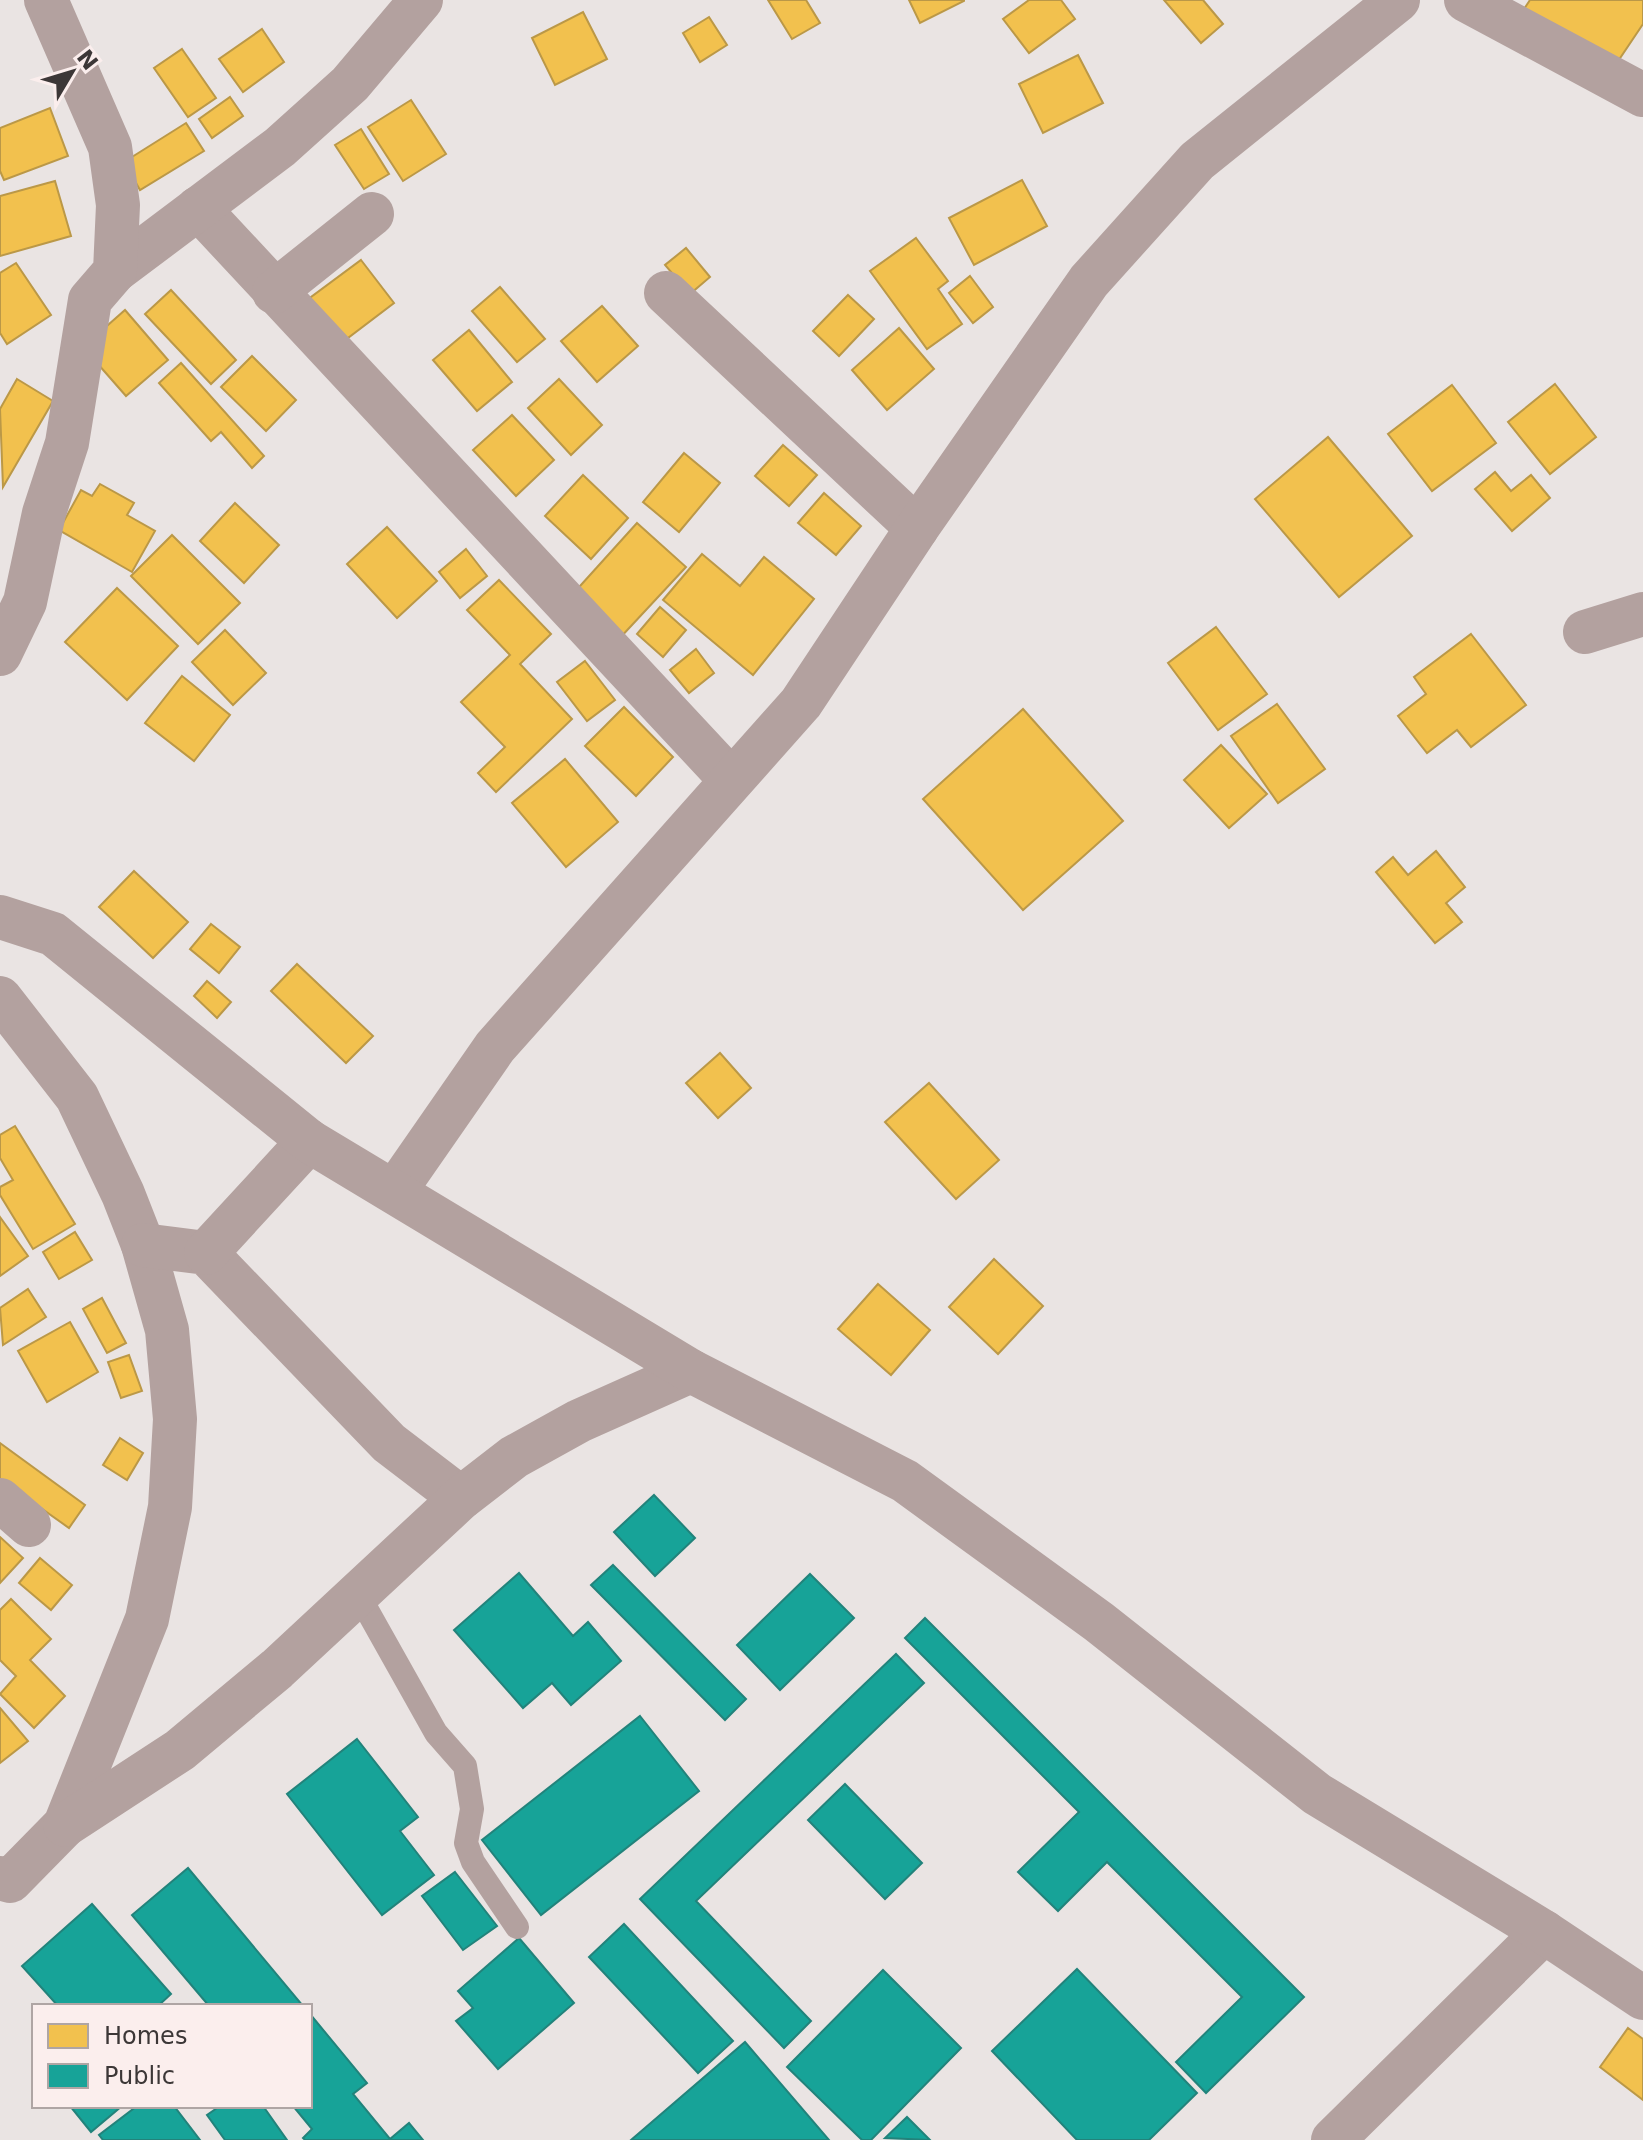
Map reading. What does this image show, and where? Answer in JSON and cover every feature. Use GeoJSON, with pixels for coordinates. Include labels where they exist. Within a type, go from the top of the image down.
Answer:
{"type":"FeatureCollection","features":[{"type":"Feature","properties":{"kind":"street"},"geometry":{"type":"LineString","coordinates":[[46,0],[110,147],[118,205],[115,271]]}},
{"type":"Feature","properties":{"kind":"street"},"geometry":{"type":"LineString","coordinates":[[0,654],[25,602],[44,513],[67,443],[90,300],[115,271],[280,147],[350,84],[421,0]]}},
{"type":"Feature","properties":{"kind":"street"},"geometry":{"type":"LineString","coordinates":[[395,1191],[495,1047],[801,703],[917,528],[1089,281],[1178,183],[1233,132],[1398,0]]}},
{"type":"Feature","properties":{"kind":"street"},"geometry":{"type":"LineString","coordinates":[[1466,0],[1643,95]]}},
{"type":"Feature","properties":{"kind":"street"},"geometry":{"type":"LineString","coordinates":[[198,208],[731,780]]}},
{"type":"Feature","properties":{"kind":"street"},"geometry":{"type":"LineString","coordinates":[[274,292],[372,214]]}},
{"type":"Feature","properties":{"kind":"street"},"geometry":{"type":"LineString","coordinates":[[666,293],[917,528]]}},
{"type":"Feature","properties":{"kind":"street"},"geometry":{"type":"LineString","coordinates":[[1585,632],[1643,614]]}},
{"type":"Feature","properties":{"kind":"street"},"geometry":{"type":"LineString","coordinates":[[0,917],[53,934],[309,1141],[691,1371],[905,1481],[1099,1622],[1317,1794],[1544,1932],[1643,1998]]}},
{"type":"Feature","properties":{"kind":"street"},"geometry":{"type":"LineString","coordinates":[[0,998],[77,1097],[143,1245],[167,1330],[175,1419],[170,1507],[147,1619],[65,1825]]}},
{"type":"Feature","properties":{"kind":"street"},"geometry":{"type":"LineString","coordinates":[[206,1253],[309,1141]]}},
{"type":"Feature","properties":{"kind":"street"},"geometry":{"type":"LineString","coordinates":[[143,1245],[206,1253],[389,1443],[461,1498]]}},
{"type":"Feature","properties":{"kind":"street"},"geometry":{"type":"LineString","coordinates":[[3,1886],[65,1825],[180,1750],[358,1594],[461,1498],[527,1450],[579,1421],[691,1371]]}},
{"type":"Feature","properties":{"kind":"street"},"geometry":{"type":"LineString","coordinates":[[1333,2140],[1544,1932]]}},
{"type":"Feature","properties":{"kind":"lane"},"geometry":{"type":"LineString","coordinates":[[358,1594],[436,1733],[465,1766],[472,1809],[466,1843],[473,1862],[517,1927]]}},
{"type":"Feature","properties":{"kind":"building: Homes"},"geometry":{"type":"Polygon","coordinates":[[[768,0],[806,0],[820,23],[792,39],[768,0]]]}},
{"type":"Feature","properties":{"kind":"building: Homes"},"geometry":{"type":"Polygon","coordinates":[[[909,0],[964,0],[964,1],[920,23],[909,0]]]}},
{"type":"Feature","properties":{"kind":"building: Homes"},"geometry":{"type":"Polygon","coordinates":[[[1029,0],[1061,0],[1075,19],[1029,53],[1003,19],[1029,0]]]}},
{"type":"Feature","properties":{"kind":"building: Homes"},"geometry":{"type":"Polygon","coordinates":[[[1164,0],[1203,0],[1223,24],[1201,43],[1164,0]]]}},
{"type":"Feature","properties":{"kind":"building: Homes"},"geometry":{"type":"Polygon","coordinates":[[[1530,0],[1643,0],[1643,24],[1610,73],[1522,12],[1530,0]]]}},
{"type":"Feature","properties":{"kind":"building: Homes"},"geometry":{"type":"Polygon","coordinates":[[[583,12],[607,59],[555,85],[532,38],[583,12]]]}},
{"type":"Feature","properties":{"kind":"building: Homes"},"geometry":{"type":"Polygon","coordinates":[[[709,17],[727,45],[700,62],[683,33],[709,17]]]}},
{"type":"Feature","properties":{"kind":"building: Homes"},"geometry":{"type":"Polygon","coordinates":[[[262,29],[284,62],[243,92],[219,59],[262,29]]]}},
{"type":"Feature","properties":{"kind":"building: Homes"},"geometry":{"type":"Polygon","coordinates":[[[182,49],[216,98],[188,117],[154,68],[182,49]]]}},
{"type":"Feature","properties":{"kind":"building: Homes"},"geometry":{"type":"Polygon","coordinates":[[[1078,55],[1103,103],[1043,133],[1019,84],[1078,55]]]}},
{"type":"Feature","properties":{"kind":"building: Homes"},"geometry":{"type":"Polygon","coordinates":[[[230,97],[243,116],[212,138],[199,119],[230,97]]]}},
{"type":"Feature","properties":{"kind":"building: Homes"},"geometry":{"type":"Polygon","coordinates":[[[411,100],[446,154],[403,181],[368,127],[411,100]]]}},
{"type":"Feature","properties":{"kind":"building: Homes"},"geometry":{"type":"Polygon","coordinates":[[[50,108],[68,156],[4,180],[0,171],[0,128],[50,108]]]}},
{"type":"Feature","properties":{"kind":"building: Homes"},"geometry":{"type":"Polygon","coordinates":[[[186,123],[204,151],[140,190],[124,162],[186,123]]]}},
{"type":"Feature","properties":{"kind":"building: Homes"},"geometry":{"type":"Polygon","coordinates":[[[361,129],[389,174],[364,189],[335,145],[361,129]]]}},
{"type":"Feature","properties":{"kind":"building: Homes"},"geometry":{"type":"Polygon","coordinates":[[[1022,180],[1047,226],[974,265],[949,218],[1022,180]]]}},
{"type":"Feature","properties":{"kind":"building: Homes"},"geometry":{"type":"Polygon","coordinates":[[[55,181],[71,236],[0,256],[0,196],[55,181]]]}},
{"type":"Feature","properties":{"kind":"building: Homes"},"geometry":{"type":"Polygon","coordinates":[[[916,238],[948,281],[938,289],[962,324],[927,349],[870,271],[916,238]]]}},
{"type":"Feature","properties":{"kind":"building: Homes"},"geometry":{"type":"Polygon","coordinates":[[[686,248],[710,277],[690,294],[665,265],[686,248]]]}},
{"type":"Feature","properties":{"kind":"building: Homes"},"geometry":{"type":"Polygon","coordinates":[[[361,260],[394,303],[340,344],[307,300],[361,260]]]}},
{"type":"Feature","properties":{"kind":"building: Homes"},"geometry":{"type":"Polygon","coordinates":[[[16,263],[51,315],[7,344],[0,333],[0,273],[16,263]]]}},
{"type":"Feature","properties":{"kind":"building: Homes"},"geometry":{"type":"Polygon","coordinates":[[[970,276],[993,307],[973,323],[949,293],[970,276]]]}},
{"type":"Feature","properties":{"kind":"building: Homes"},"geometry":{"type":"Polygon","coordinates":[[[500,287],[545,339],[517,362],[472,311],[500,287]]]}},
{"type":"Feature","properties":{"kind":"building: Homes"},"geometry":{"type":"Polygon","coordinates":[[[171,290],[236,360],[211,384],[145,314],[171,290]]]}},
{"type":"Feature","properties":{"kind":"building: Homes"},"geometry":{"type":"Polygon","coordinates":[[[848,295],[874,319],[839,356],[813,331],[848,295]]]}},
{"type":"Feature","properties":{"kind":"building: Homes"},"geometry":{"type":"Polygon","coordinates":[[[602,306],[638,346],[597,382],[561,341],[602,306]]]}},
{"type":"Feature","properties":{"kind":"building: Homes"},"geometry":{"type":"Polygon","coordinates":[[[125,310],[168,360],[126,396],[83,347],[125,310]]]}},
{"type":"Feature","properties":{"kind":"building: Homes"},"geometry":{"type":"Polygon","coordinates":[[[899,328],[934,369],[887,410],[852,370],[899,328]]]}},
{"type":"Feature","properties":{"kind":"building: Homes"},"geometry":{"type":"Polygon","coordinates":[[[469,330],[512,382],[477,411],[433,360],[469,330]]]}},
{"type":"Feature","properties":{"kind":"building: Homes"},"geometry":{"type":"Polygon","coordinates":[[[252,356],[296,400],[266,431],[221,387],[252,356]]]}},
{"type":"Feature","properties":{"kind":"building: Homes"},"geometry":{"type":"Polygon","coordinates":[[[181,363],[264,456],[252,468],[221,432],[211,441],[159,383],[181,363]]]}},
{"type":"Feature","properties":{"kind":"building: Homes"},"geometry":{"type":"Polygon","coordinates":[[[17,379],[53,401],[3,487],[0,409],[17,379]]]}},
{"type":"Feature","properties":{"kind":"building: Homes"},"geometry":{"type":"Polygon","coordinates":[[[559,379],[602,425],[571,455],[528,408],[559,379]]]}},
{"type":"Feature","properties":{"kind":"building: Homes"},"geometry":{"type":"Polygon","coordinates":[[[1555,384],[1596,437],[1550,474],[1508,422],[1555,384]]]}},
{"type":"Feature","properties":{"kind":"building: Homes"},"geometry":{"type":"Polygon","coordinates":[[[1452,385],[1496,443],[1432,491],[1388,434],[1452,385]]]}},
{"type":"Feature","properties":{"kind":"building: Homes"},"geometry":{"type":"Polygon","coordinates":[[[512,415],[554,460],[516,496],[473,450],[512,415]]]}},
{"type":"Feature","properties":{"kind":"building: Homes"},"geometry":{"type":"Polygon","coordinates":[[[1328,437],[1412,536],[1339,597],[1255,499],[1328,437]]]}},
{"type":"Feature","properties":{"kind":"building: Homes"},"geometry":{"type":"Polygon","coordinates":[[[783,445],[817,475],[789,506],[755,476],[783,445]]]}},
{"type":"Feature","properties":{"kind":"building: Homes"},"geometry":{"type":"Polygon","coordinates":[[[684,453],[720,483],[679,532],[643,502],[684,453]]]}},
{"type":"Feature","properties":{"kind":"building: Homes"},"geometry":{"type":"Polygon","coordinates":[[[1495,472],[1511,491],[1531,475],[1550,498],[1512,531],[1475,489],[1495,472]]]}},
{"type":"Feature","properties":{"kind":"building: Homes"},"geometry":{"type":"Polygon","coordinates":[[[583,475],[628,518],[591,559],[545,516],[583,475]]]}},
{"type":"Feature","properties":{"kind":"building: Homes"},"geometry":{"type":"Polygon","coordinates":[[[100,484],[134,503],[127,515],[155,531],[132,572],[59,530],[81,490],[92,496],[100,484]]]}},
{"type":"Feature","properties":{"kind":"building: Homes"},"geometry":{"type":"Polygon","coordinates":[[[824,493],[861,526],[836,555],[798,523],[824,493]]]}},
{"type":"Feature","properties":{"kind":"building: Homes"},"geometry":{"type":"Polygon","coordinates":[[[235,503],[279,545],[244,583],[200,541],[235,503]]]}},
{"type":"Feature","properties":{"kind":"building: Homes"},"geometry":{"type":"Polygon","coordinates":[[[637,523],[686,567],[618,640],[571,596],[637,523]]]}},
{"type":"Feature","properties":{"kind":"building: Homes"},"geometry":{"type":"Polygon","coordinates":[[[387,527],[437,581],[397,618],[347,564],[387,527]]]}},
{"type":"Feature","properties":{"kind":"building: Homes"},"geometry":{"type":"Polygon","coordinates":[[[172,535],[240,603],[198,644],[131,576],[172,535]]]}},
{"type":"Feature","properties":{"kind":"building: Homes"},"geometry":{"type":"Polygon","coordinates":[[[466,549],[487,576],[460,598],[439,572],[466,549]]]}},
{"type":"Feature","properties":{"kind":"building: Homes"},"geometry":{"type":"Polygon","coordinates":[[[702,554],[740,586],[764,557],[814,599],[753,675],[663,600],[702,554]]]}},
{"type":"Feature","properties":{"kind":"building: Homes"},"geometry":{"type":"Polygon","coordinates":[[[499,580],[551,634],[520,664],[572,719],[496,792],[478,773],[505,747],[461,702],[510,655],[467,610],[499,580]]]}},
{"type":"Feature","properties":{"kind":"building: Homes"},"geometry":{"type":"Polygon","coordinates":[[[117,588],[178,646],[127,700],[65,642],[117,588]]]}},
{"type":"Feature","properties":{"kind":"building: Homes"},"geometry":{"type":"Polygon","coordinates":[[[660,607],[686,630],[663,657],[637,634],[660,607]]]}},
{"type":"Feature","properties":{"kind":"building: Homes"},"geometry":{"type":"Polygon","coordinates":[[[1216,627],[1267,694],[1218,730],[1168,663],[1216,627]]]}},
{"type":"Feature","properties":{"kind":"building: Homes"},"geometry":{"type":"Polygon","coordinates":[[[225,630],[266,673],[233,705],[192,662],[225,630]]]}},
{"type":"Feature","properties":{"kind":"building: Homes"},"geometry":{"type":"Polygon","coordinates":[[[1471,634],[1526,705],[1471,747],[1457,730],[1427,753],[1398,716],[1426,694],[1414,677],[1471,634]]]}},
{"type":"Feature","properties":{"kind":"building: Homes"},"geometry":{"type":"Polygon","coordinates":[[[696,649],[714,673],[689,693],[670,670],[696,649]]]}},
{"type":"Feature","properties":{"kind":"building: Homes"},"geometry":{"type":"Polygon","coordinates":[[[585,661],[615,700],[587,721],[557,682],[585,661]]]}},
{"type":"Feature","properties":{"kind":"building: Homes"},"geometry":{"type":"Polygon","coordinates":[[[182,676],[230,715],[194,761],[145,723],[182,676]]]}},
{"type":"Feature","properties":{"kind":"building: Homes"},"geometry":{"type":"Polygon","coordinates":[[[1277,704],[1325,769],[1278,803],[1231,736],[1277,704]]]}},
{"type":"Feature","properties":{"kind":"building: Homes"},"geometry":{"type":"Polygon","coordinates":[[[624,707],[673,757],[636,796],[585,746],[624,707]]]}},
{"type":"Feature","properties":{"kind":"building: Homes"},"geometry":{"type":"Polygon","coordinates":[[[1023,709],[1123,821],[1023,910],[923,799],[1023,709]]]}},
{"type":"Feature","properties":{"kind":"building: Homes"},"geometry":{"type":"Polygon","coordinates":[[[1221,745],[1267,794],[1229,828],[1184,780],[1221,745]]]}},
{"type":"Feature","properties":{"kind":"building: Homes"},"geometry":{"type":"Polygon","coordinates":[[[565,759],[618,822],[566,867],[512,803],[565,759]]]}},
{"type":"Feature","properties":{"kind":"building: Homes"},"geometry":{"type":"Polygon","coordinates":[[[1436,851],[1465,887],[1446,903],[1462,922],[1435,943],[1376,872],[1393,857],[1408,875],[1436,851]]]}},
{"type":"Feature","properties":{"kind":"building: Homes"},"geometry":{"type":"Polygon","coordinates":[[[134,871],[188,922],[153,958],[99,907],[134,871]]]}},
{"type":"Feature","properties":{"kind":"building: Homes"},"geometry":{"type":"Polygon","coordinates":[[[211,924],[240,947],[219,973],[190,949],[211,924]]]}},
{"type":"Feature","properties":{"kind":"building: Homes"},"geometry":{"type":"Polygon","coordinates":[[[297,964],[373,1036],[346,1063],[271,991],[297,964]]]}},
{"type":"Feature","properties":{"kind":"building: Homes"},"geometry":{"type":"Polygon","coordinates":[[[207,981],[231,1002],[217,1018],[194,996],[207,981]]]}},
{"type":"Feature","properties":{"kind":"building: Homes"},"geometry":{"type":"Polygon","coordinates":[[[720,1053],[751,1088],[718,1118],[686,1083],[720,1053]]]}},
{"type":"Feature","properties":{"kind":"building: Homes"},"geometry":{"type":"Polygon","coordinates":[[[929,1083],[999,1160],[956,1199],[885,1122],[929,1083]]]}},
{"type":"Feature","properties":{"kind":"building: Homes"},"geometry":{"type":"Polygon","coordinates":[[[15,1126],[75,1224],[33,1249],[0,1195],[0,1187],[13,1180],[0,1158],[0,1135],[15,1126]]]}},
{"type":"Feature","properties":{"kind":"building: Homes"},"geometry":{"type":"Polygon","coordinates":[[[0,1217],[28,1256],[0,1276],[0,1217]]]}},
{"type":"Feature","properties":{"kind":"building: Homes"},"geometry":{"type":"Polygon","coordinates":[[[75,1232],[92,1260],[59,1279],[43,1252],[75,1232]]]}},
{"type":"Feature","properties":{"kind":"building: Homes"},"geometry":{"type":"Polygon","coordinates":[[[994,1259],[1043,1306],[998,1354],[949,1307],[994,1259]]]}},
{"type":"Feature","properties":{"kind":"building: Homes"},"geometry":{"type":"Polygon","coordinates":[[[878,1284],[930,1330],[891,1375],[838,1329],[878,1284]]]}},
{"type":"Feature","properties":{"kind":"building: Homes"},"geometry":{"type":"Polygon","coordinates":[[[28,1289],[46,1317],[3,1345],[0,1308],[28,1289]]]}},
{"type":"Feature","properties":{"kind":"building: Homes"},"geometry":{"type":"Polygon","coordinates":[[[102,1298],[126,1343],[107,1353],[83,1309],[102,1298]]]}},
{"type":"Feature","properties":{"kind":"building: Homes"},"geometry":{"type":"Polygon","coordinates":[[[70,1322],[98,1372],[47,1402],[18,1351],[70,1322]]]}},
{"type":"Feature","properties":{"kind":"building: Homes"},"geometry":{"type":"Polygon","coordinates":[[[129,1355],[142,1391],[121,1398],[108,1362],[129,1355]]]}},
{"type":"Feature","properties":{"kind":"building: Homes"},"geometry":{"type":"Polygon","coordinates":[[[120,1438],[143,1453],[127,1480],[103,1465],[120,1438]]]}},
{"type":"Feature","properties":{"kind":"building: Homes"},"geometry":{"type":"Polygon","coordinates":[[[0,1443],[85,1505],[69,1528],[0,1479],[0,1443]]]}},
{"type":"Feature","properties":{"kind":"building: Homes"},"geometry":{"type":"Polygon","coordinates":[[[0,1537],[23,1558],[0,1583],[0,1537]]]}},
{"type":"Feature","properties":{"kind":"building: Homes"},"geometry":{"type":"Polygon","coordinates":[[[40,1558],[72,1585],[51,1610],[19,1583],[40,1558]]]}},
{"type":"Feature","properties":{"kind":"building: Homes"},"geometry":{"type":"Polygon","coordinates":[[[11,1599],[51,1639],[30,1660],[65,1696],[34,1728],[0,1694],[16,1676],[0,1660],[0,1610],[11,1599]]]}},
{"type":"Feature","properties":{"kind":"building: Homes"},"geometry":{"type":"Polygon","coordinates":[[[0,1708],[28,1741],[0,1763],[0,1708]]]}},
{"type":"Feature","properties":{"kind":"building: Homes"},"geometry":{"type":"Polygon","coordinates":[[[1628,2028],[1643,2039],[1643,2100],[1600,2067],[1628,2028]]]}},
{"type":"Feature","properties":{"kind":"building: Public"},"geometry":{"type":"Polygon","coordinates":[[[654,1495],[695,1538],[655,1576],[614,1532],[654,1495]]]}},
{"type":"Feature","properties":{"kind":"building: Public"},"geometry":{"type":"Polygon","coordinates":[[[613,1565],[746,1699],[725,1720],[591,1585],[613,1565]]]}},
{"type":"Feature","properties":{"kind":"building: Public"},"geometry":{"type":"Polygon","coordinates":[[[519,1573],[573,1636],[588,1622],[621,1661],[571,1705],[552,1683],[523,1708],[454,1630],[519,1573]]]}},
{"type":"Feature","properties":{"kind":"building: Public"},"geometry":{"type":"Polygon","coordinates":[[[810,1574],[854,1618],[780,1690],[737,1645],[810,1574]]]}},
{"type":"Feature","properties":{"kind":"building: Public"},"geometry":{"type":"Polygon","coordinates":[[[925,1618],[1304,1997],[1206,2093],[1176,2062],[1242,1997],[1107,1862],[1058,1911],[1018,1872],[1079,1812],[905,1638],[925,1618]]]}},
{"type":"Feature","properties":{"kind":"building: Public"},"geometry":{"type":"Polygon","coordinates":[[[896,1654],[924,1683],[696,1901],[811,2021],[784,2048],[640,1899],[896,1654]]]}},
{"type":"Feature","properties":{"kind":"building: Public"},"geometry":{"type":"Polygon","coordinates":[[[640,1716],[699,1791],[541,1915],[482,1840],[640,1716]]]}},
{"type":"Feature","properties":{"kind":"building: Public"},"geometry":{"type":"Polygon","coordinates":[[[357,1739],[418,1817],[400,1831],[434,1875],[382,1915],[287,1794],[357,1739]]]}},
{"type":"Feature","properties":{"kind":"building: Public"},"geometry":{"type":"Polygon","coordinates":[[[845,1784],[922,1863],[885,1899],[808,1820],[845,1784]]]}},
{"type":"Feature","properties":{"kind":"building: Public"},"geometry":{"type":"Polygon","coordinates":[[[188,1868],[301,2004],[207,2004],[132,1915],[188,1868]]]}},
{"type":"Feature","properties":{"kind":"building: Public"},"geometry":{"type":"Polygon","coordinates":[[[455,1872],[497,1926],[463,1950],[422,1896],[455,1872]]]}},
{"type":"Feature","properties":{"kind":"building: Public"},"geometry":{"type":"Polygon","coordinates":[[[92,1904],[171,1994],[160,2004],[56,2004],[22,1966],[92,1904]]]}},
{"type":"Feature","properties":{"kind":"building: Public"},"geometry":{"type":"Polygon","coordinates":[[[624,1924],[733,2041],[698,2073],[589,1957],[624,1924]]]}},
{"type":"Feature","properties":{"kind":"building: Public"},"geometry":{"type":"Polygon","coordinates":[[[519,1938],[574,2003],[498,2069],[456,2021],[473,2008],[458,1991],[519,1938]]]}},
{"type":"Feature","properties":{"kind":"building: Public"},"geometry":{"type":"Polygon","coordinates":[[[1077,1969],[1197,2093],[1149,2140],[1077,2140],[992,2051],[1077,1969]]]}},
{"type":"Feature","properties":{"kind":"building: Public"},"geometry":{"type":"Polygon","coordinates":[[[883,1970],[961,2048],[871,2140],[862,2140],[787,2067],[883,1970]]]}},
{"type":"Feature","properties":{"kind":"building: Public"},"geometry":{"type":"Polygon","coordinates":[[[312,2016],[367,2083],[353,2094],[390,2139],[409,2123],[423,2140],[305,2140],[303,2138],[312,2129],[295,2108],[312,2108],[312,2016]]]}},
{"type":"Feature","properties":{"kind":"building: Public"},"geometry":{"type":"Polygon","coordinates":[[[745,2042],[829,2140],[631,2140],[745,2042]]]}},
{"type":"Feature","properties":{"kind":"building: Public"},"geometry":{"type":"Polygon","coordinates":[[[72,2108],[120,2108],[91,2132],[72,2108]]]}},
{"type":"Feature","properties":{"kind":"building: Public"},"geometry":{"type":"Polygon","coordinates":[[[134,2108],[176,2108],[200,2140],[103,2140],[99,2135],[134,2108]]]}},
{"type":"Feature","properties":{"kind":"building: Public"},"geometry":{"type":"Polygon","coordinates":[[[217,2108],[264,2108],[287,2140],[225,2140],[207,2115],[217,2108]]]}},
{"type":"Feature","properties":{"kind":"building: Public"},"geometry":{"type":"Polygon","coordinates":[[[907,2117],[930,2140],[885,2138],[907,2117]]]}}]}
